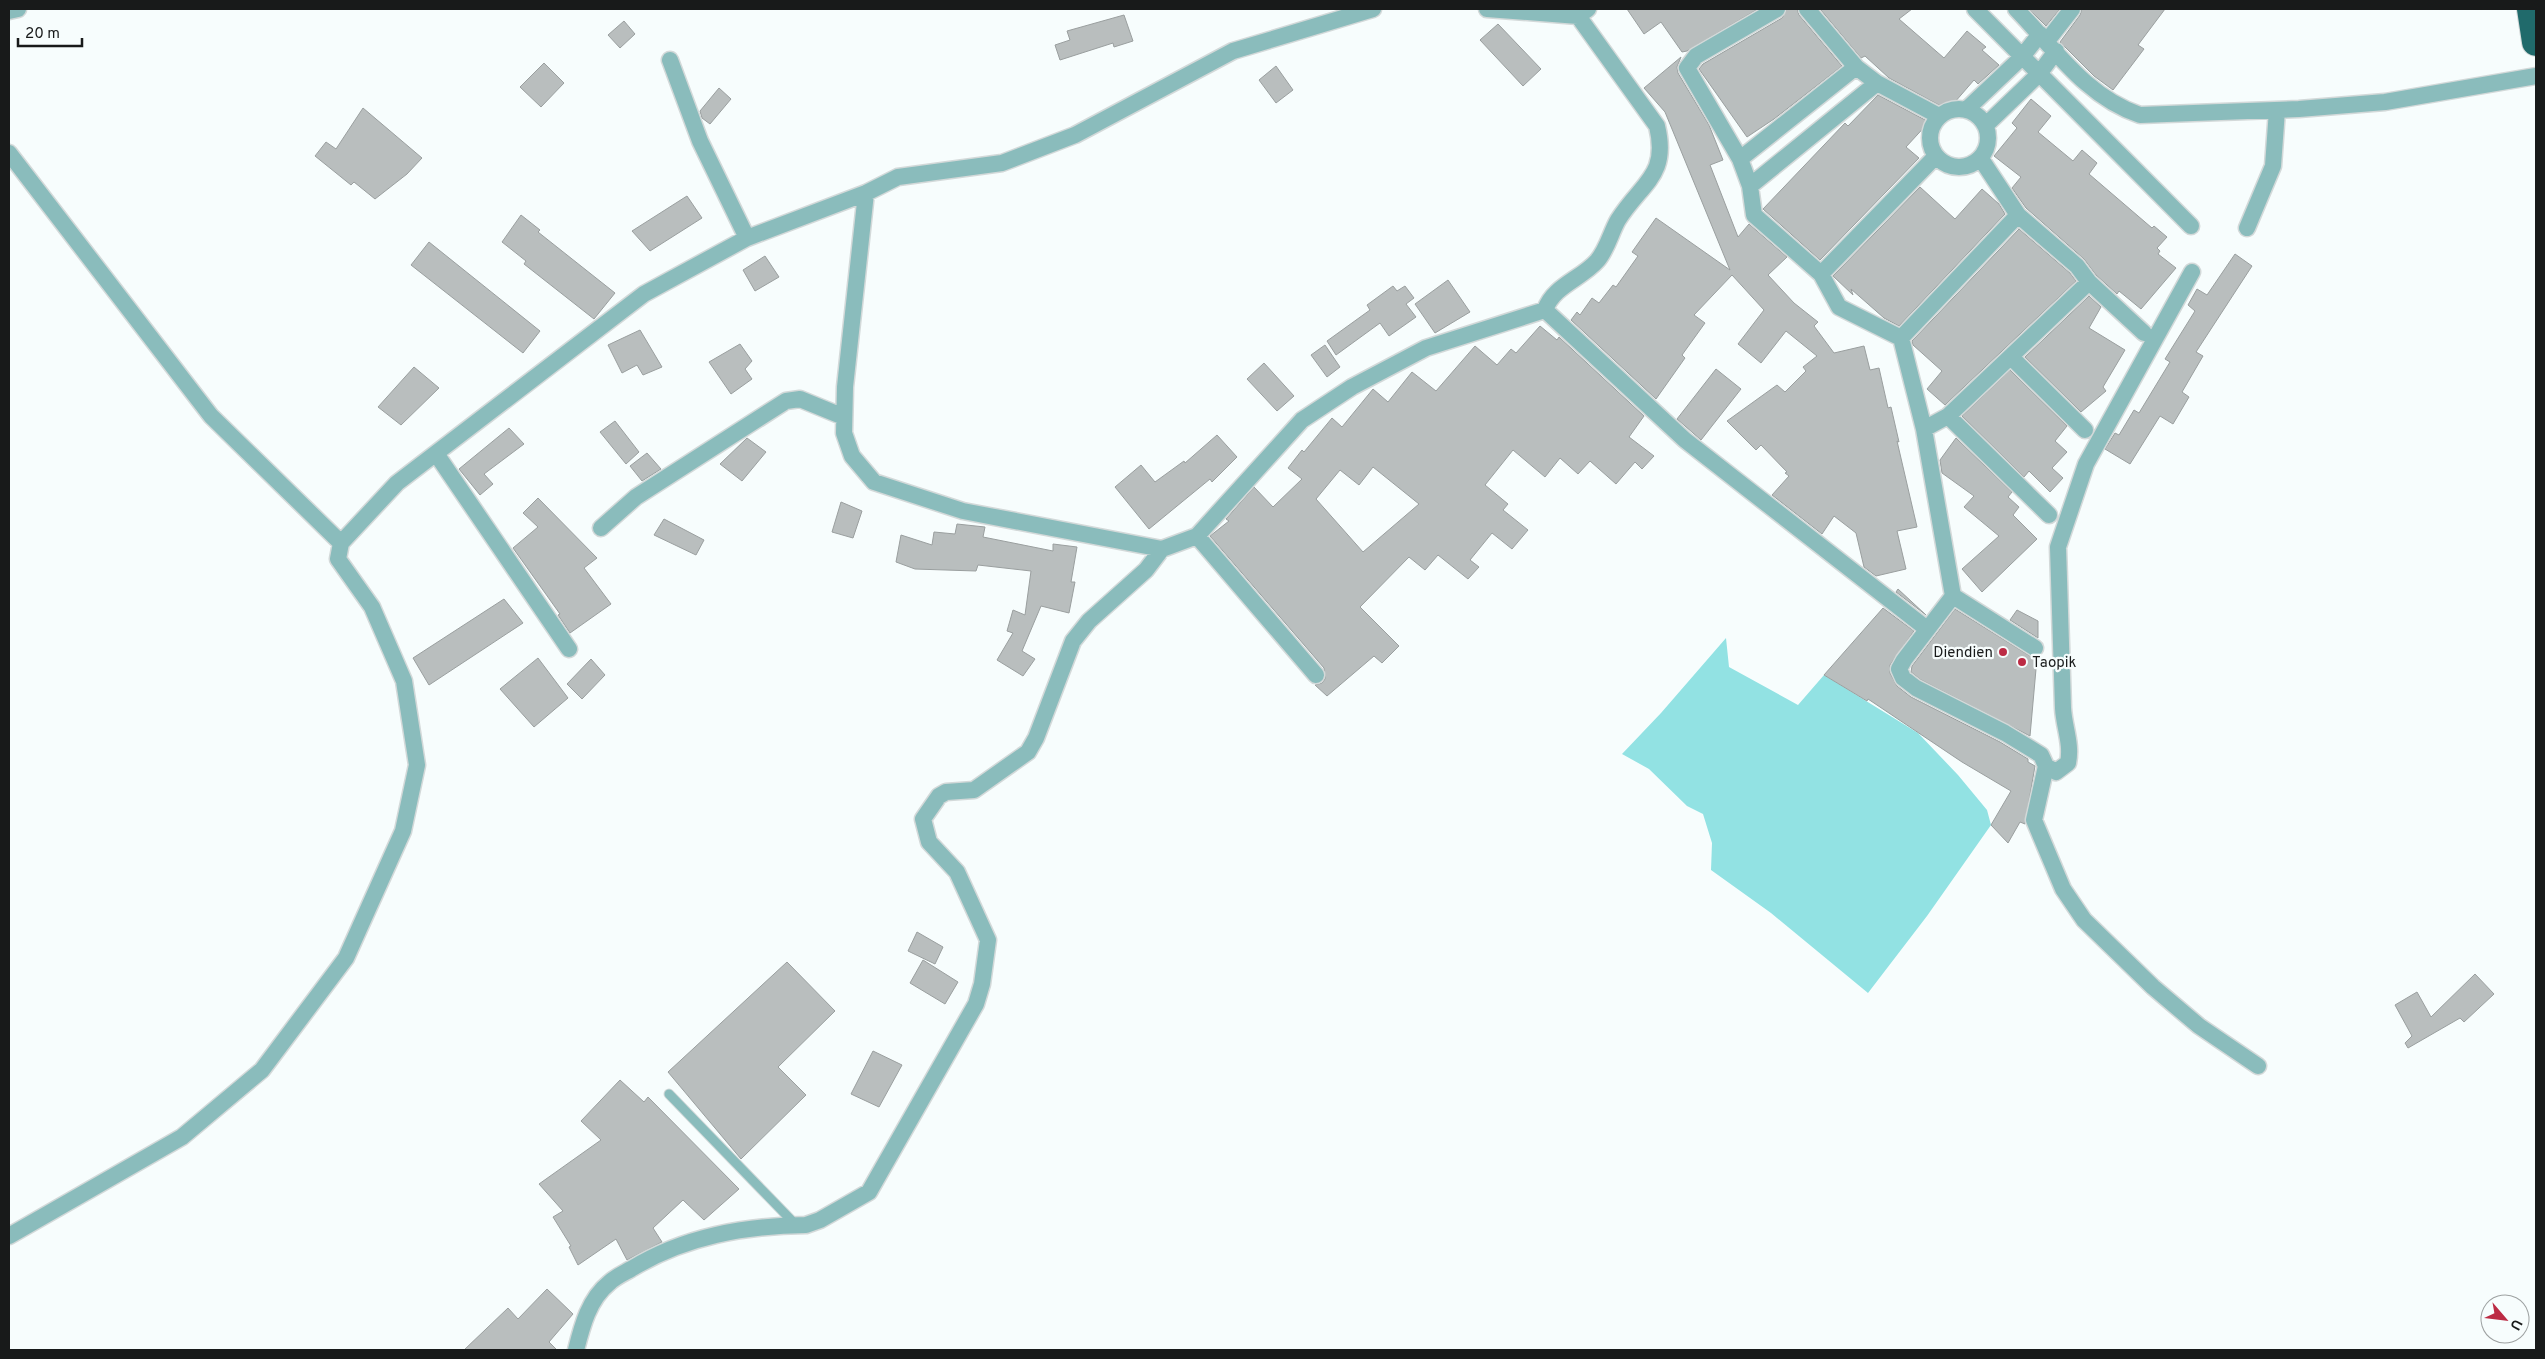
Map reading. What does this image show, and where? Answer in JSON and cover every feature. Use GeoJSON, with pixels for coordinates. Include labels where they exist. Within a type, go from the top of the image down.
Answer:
{"type":"FeatureCollection","features":[{"type":"Feature","properties":{"kind":"highway"},"geometry":{"type":"LineString","coordinates":[[2531,9],[2536,42]]}},
{"type":"Feature","properties":{"kind":"street"},"geometry":{"type":"LineString","coordinates":[[9,11],[18,9]]}},
{"type":"Feature","properties":{"kind":"street"},"geometry":{"type":"LineString","coordinates":[[9,1236],[182,1137],[262,1070],[346,958],[403,831],[417,765],[404,681],[372,607],[338,559],[341,543],[397,483],[437,455],[644,294],[747,238],[866,193],[898,177],[1002,164],[1076,135],[1233,51],[1373,9]]}},
{"type":"Feature","properties":{"kind":"street"},"geometry":{"type":"LineString","coordinates":[[1487,9],[1583,12],[1657,126],[1662,146],[1655,173],[1619,219],[1597,260],[1549,299],[1545,310]]}},
{"type":"Feature","properties":{"kind":"street"},"geometry":{"type":"LineString","coordinates":[[1777,9],[1696,56],[1688,68],[1740,159],[1750,186],[1754,215],[1821,274],[1839,307],[1901,338],[1924,429],[1953,596],[2035,648]]}},
{"type":"Feature","properties":{"kind":"street"},"geometry":{"type":"LineString","coordinates":[[1807,9],[1856,67],[1877,83],[1939,116]]}},
{"type":"Feature","properties":{"kind":"street"},"geometry":{"type":"LineString","coordinates":[[1975,9],[2021,58],[2191,226]]}},
{"type":"Feature","properties":{"kind":"street"},"geometry":{"type":"LineString","coordinates":[[2016,9],[2098,94],[2120,108],[2140,115],[2276,110],[2385,102],[2536,76]]}},
{"type":"Feature","properties":{"kind":"street"},"geometry":{"type":"LineString","coordinates":[[1986,125],[2038,74],[2048,42],[2072,9]]}},
{"type":"Feature","properties":{"kind":"street"},"geometry":{"type":"LineString","coordinates":[[1967,109],[2021,58],[2048,42]]}},
{"type":"Feature","properties":{"kind":"street"},"geometry":{"type":"LineString","coordinates":[[670,60],[700,141],[747,238]]}},
{"type":"Feature","properties":{"kind":"street"},"geometry":{"type":"LineString","coordinates":[[1740,159],[1856,67]]}},
{"type":"Feature","properties":{"kind":"street"},"geometry":{"type":"LineString","coordinates":[[1750,186],[1877,83]]}},
{"type":"Feature","properties":{"kind":"street"},"geometry":{"type":"LineString","coordinates":[[1952,109],[1967,109],[1978,115],[1986,125],[1989,143],[1981,159],[1966,168],[1949,167],[1935,157],[1929,136],[1939,116],[1952,109]]}},
{"type":"Feature","properties":{"kind":"street"},"geometry":{"type":"LineString","coordinates":[[2247,228],[2273,166],[2276,110]]}},
{"type":"Feature","properties":{"kind":"street"},"geometry":{"type":"LineString","coordinates":[[9,153],[211,416],[341,543]]}},
{"type":"Feature","properties":{"kind":"street"},"geometry":{"type":"LineString","coordinates":[[1821,274],[1935,157]]}},
{"type":"Feature","properties":{"kind":"street"},"geometry":{"type":"LineString","coordinates":[[1981,159],[2018,215],[2077,266],[2089,282],[2144,333]]}},
{"type":"Feature","properties":{"kind":"street"},"geometry":{"type":"LineString","coordinates":[[866,193],[845,387],[844,433],[852,456],[874,482],[964,511],[1162,549],[1197,536],[1302,420],[1352,387],[1426,348],[1545,310]]}},
{"type":"Feature","properties":{"kind":"street"},"geometry":{"type":"LineString","coordinates":[[1901,338],[2018,215]]}},
{"type":"Feature","properties":{"kind":"street"},"geometry":{"type":"LineString","coordinates":[[1953,596],[1927,629],[1900,669],[1903,678],[1916,688],[2020,742],[2040,755],[2046,766],[2056,772],[2068,763],[2071,750],[2065,731],[2062,708],[2058,547],[2086,464],[2192,272]]}},
{"type":"Feature","properties":{"kind":"street"},"geometry":{"type":"LineString","coordinates":[[1924,429],[1948,416],[2089,282]]}},
{"type":"Feature","properties":{"kind":"street"},"geometry":{"type":"LineString","coordinates":[[1545,310],[1685,440],[1927,629]]}},
{"type":"Feature","properties":{"kind":"street"},"geometry":{"type":"LineString","coordinates":[[2011,357],[2085,430]]}},
{"type":"Feature","properties":{"kind":"street"},"geometry":{"type":"LineString","coordinates":[[601,528],[636,497],[786,401],[800,399],[844,417]]}},
{"type":"Feature","properties":{"kind":"street"},"geometry":{"type":"LineString","coordinates":[[1948,416],[2050,515]]}},
{"type":"Feature","properties":{"kind":"street"},"geometry":{"type":"LineString","coordinates":[[437,455],[569,649]]}},
{"type":"Feature","properties":{"kind":"street"},"geometry":{"type":"LineString","coordinates":[[1197,536],[1316,675]]}},
{"type":"Feature","properties":{"kind":"street"},"geometry":{"type":"LineString","coordinates":[[576,1350],[583,1322],[591,1305],[608,1283],[643,1262],[676,1246],[716,1233],[806,1225],[820,1220],[869,1192],[976,1004],[982,984],[988,940],[957,872],[929,842],[923,819],[928,809],[939,796],[946,792],[974,790],[1028,752],[1036,738],[1073,641],[1089,621],[1146,570],[1162,549]]}},
{"type":"Feature","properties":{"kind":"street"},"geometry":{"type":"LineString","coordinates":[[2046,766],[2034,820],[2063,889],[2084,920],[2153,987],[2199,1026],[2258,1066]]}},
{"type":"Feature","properties":{"kind":"lane"},"geometry":{"type":"LineString","coordinates":[[670,1094],[796,1225]]}},
{"type":"Feature","properties":{"kind":"shaded area"},"geometry":{"type":"Polygon","coordinates":[[[1726,638],[1729,667],[1798,705],[1824,675],[1918,733],[1958,775],[1987,810],[1991,825],[1927,916],[1868,993],[1771,913],[1711,870],[1712,843],[1703,814],[1687,806],[1649,769],[1622,754],[1661,713],[1726,638]]]}},
{"type":"Feature","properties":{"kind":"building"},"geometry":{"type":"Polygon","coordinates":[[[1627,9],[1758,9],[1687,51],[1682,52],[1661,22],[1644,34],[1627,9]]]}},
{"type":"Feature","properties":{"kind":"building"},"geometry":{"type":"Polygon","coordinates":[[[1787,9],[1797,9],[1799,15],[1842,66],[1774,119],[1747,137],[1699,69],[1703,64],[1782,18],[1787,9]]]}},
{"type":"Feature","properties":{"kind":"building"},"geometry":{"type":"Polygon","coordinates":[[[1820,9],[1912,9],[1899,19],[1944,58],[1967,31],[1986,47],[1982,50],[1999,65],[1978,84],[1974,80],[1948,110],[1889,78],[1865,56],[1861,58],[1820,9]]]}},
{"type":"Feature","properties":{"kind":"building"},"geometry":{"type":"Polygon","coordinates":[[[2029,9],[2060,9],[2046,26],[2029,9]]]}},
{"type":"Feature","properties":{"kind":"building"},"geometry":{"type":"Polygon","coordinates":[[[2082,9],[2165,9],[2138,45],[2144,49],[2113,90],[2094,76],[2060,42],[2080,15],[2082,9]]]}},
{"type":"Feature","properties":{"kind":"building"},"geometry":{"type":"Polygon","coordinates":[[[1124,15],[1133,41],[1114,47],[1113,43],[1060,60],[1055,45],[1070,40],[1067,31],[1124,15]]]}},
{"type":"Feature","properties":{"kind":"building"},"geometry":{"type":"Polygon","coordinates":[[[624,21],[635,34],[620,48],[608,35],[624,21]]]}},
{"type":"Feature","properties":{"kind":"building"},"geometry":{"type":"Polygon","coordinates":[[[1498,24],[1541,69],[1523,86],[1480,40],[1498,24]]]}},
{"type":"Feature","properties":{"kind":"building"},"geometry":{"type":"Polygon","coordinates":[[[1681,57],[1677,67],[1678,73],[1709,125],[1723,160],[1710,165],[1738,237],[1749,224],[1787,257],[1768,275],[1794,303],[1818,322],[1814,326],[1834,353],[1864,346],[1870,370],[1879,368],[1888,408],[1891,407],[1917,527],[1897,531],[1906,569],[1876,576],[1864,567],[1856,533],[1834,516],[1822,534],[1772,495],[1789,476],[1785,473],[1787,472],[1761,445],[1756,450],[1727,421],[1777,385],[1785,392],[1806,371],[1803,367],[1817,356],[1786,331],[1761,363],[1738,344],[1764,310],[1732,275],[1694,315],[1705,323],[1682,355],[1685,358],[1656,399],[1571,320],[1577,312],[1580,315],[1592,298],[1599,303],[1613,285],[1616,287],[1638,256],[1632,252],[1656,218],[1730,270],[1665,112],[1644,88],[1681,57]]]}},
{"type":"Feature","properties":{"kind":"building"},"geometry":{"type":"Polygon","coordinates":[[[544,63],[564,83],[541,107],[520,87],[544,63]]]}},
{"type":"Feature","properties":{"kind":"building"},"geometry":{"type":"Polygon","coordinates":[[[1276,66],[1293,90],[1276,103],[1259,80],[1276,66]]]}},
{"type":"Feature","properties":{"kind":"building"},"geometry":{"type":"Polygon","coordinates":[[[719,88],[731,99],[710,124],[702,118],[700,111],[719,88]]]}},
{"type":"Feature","properties":{"kind":"building"},"geometry":{"type":"Polygon","coordinates":[[[1878,95],[1929,122],[1906,147],[1919,158],[1820,260],[1763,209],[1845,123],[1848,126],[1878,95]]]}},
{"type":"Feature","properties":{"kind":"building"},"geometry":{"type":"Polygon","coordinates":[[[2031,99],[2051,116],[2038,132],[2073,161],[2082,150],[2097,163],[2089,174],[2152,228],[2154,226],[2167,237],[2157,248],[2160,251],[2158,254],[2176,268],[2141,309],[2119,291],[2117,294],[2096,275],[2084,259],[2026,208],[2012,188],[2021,177],[1994,156],[2017,128],[2012,123],[2031,99]]]}},
{"type":"Feature","properties":{"kind":"building"},"geometry":{"type":"Polygon","coordinates":[[[363,108],[422,158],[407,174],[375,199],[354,182],[351,185],[315,156],[326,142],[336,149],[363,108]]]}},
{"type":"Feature","properties":{"kind":"building"},"geometry":{"type":"Polygon","coordinates":[[[1920,187],[1955,219],[1982,189],[1999,204],[2005,214],[1899,326],[1884,318],[1851,289],[1853,295],[1833,276],[1920,187]]]}},
{"type":"Feature","properties":{"kind":"building"},"geometry":{"type":"Polygon","coordinates":[[[687,196],[702,218],[650,251],[632,231],[687,196]]]}},
{"type":"Feature","properties":{"kind":"building"},"geometry":{"type":"Polygon","coordinates":[[[521,215],[540,230],[538,232],[615,293],[594,319],[524,264],[526,261],[502,242],[521,215]]]}},
{"type":"Feature","properties":{"kind":"building"},"geometry":{"type":"Polygon","coordinates":[[[2019,229],[2070,273],[2076,281],[1945,405],[1927,389],[1942,371],[1913,345],[1912,341],[2019,229]]]}},
{"type":"Feature","properties":{"kind":"building"},"geometry":{"type":"Polygon","coordinates":[[[429,242],[540,331],[523,353],[411,265],[429,242]]]}},
{"type":"Feature","properties":{"kind":"building"},"geometry":{"type":"Polygon","coordinates":[[[2235,254],[2252,266],[2196,352],[2203,356],[2182,392],[2189,397],[2173,424],[2160,416],[2130,464],[2105,449],[2115,433],[2119,435],[2134,410],[2139,413],[2170,362],[2165,359],[2195,311],[2188,305],[2197,289],[2207,295],[2235,254]]]}},
{"type":"Feature","properties":{"kind":"building"},"geometry":{"type":"Polygon","coordinates":[[[765,256],[779,277],[755,291],[743,270],[765,256]]]}},
{"type":"Feature","properties":{"kind":"building"},"geometry":{"type":"Polygon","coordinates":[[[1448,280],[1470,312],[1435,333],[1415,304],[1448,280]]]}},
{"type":"Feature","properties":{"kind":"building"},"geometry":{"type":"Polygon","coordinates":[[[1393,286],[1397,291],[1405,286],[1414,298],[1406,304],[1416,317],[1389,336],[1380,323],[1336,355],[1327,341],[1370,310],[1367,305],[1393,286]]]}},
{"type":"Feature","properties":{"kind":"building"},"geometry":{"type":"Polygon","coordinates":[[[2089,296],[2101,307],[2089,328],[2125,350],[2103,387],[2106,391],[2081,412],[2025,357],[2089,296]]]}},
{"type":"Feature","properties":{"kind":"building"},"geometry":{"type":"Polygon","coordinates":[[[1540,326],[1557,340],[1559,337],[1644,416],[1629,437],[1654,456],[1642,469],[1635,462],[1616,484],[1590,461],[1578,474],[1560,458],[1545,477],[1513,450],[1485,485],[1508,504],[1503,510],[1528,530],[1512,549],[1492,533],[1470,560],[1479,567],[1468,579],[1438,555],[1425,570],[1409,557],[1360,607],[1399,646],[1382,663],[1374,656],[1327,696],[1315,685],[1322,683],[1325,679],[1324,668],[1210,536],[1229,521],[1226,519],[1254,487],[1273,507],[1302,479],[1288,468],[1302,450],[1304,452],[1332,418],[1342,427],[1373,389],[1388,402],[1412,372],[1436,391],[1475,346],[1497,365],[1511,349],[1516,353],[1540,326]],[[1373,467],[1359,485],[1340,470],[1316,499],[1363,552],[1419,504],[1373,467]]]}},
{"type":"Feature","properties":{"kind":"building"},"geometry":{"type":"Polygon","coordinates":[[[640,330],[662,367],[643,375],[637,365],[622,373],[608,345],[640,330]]]}},
{"type":"Feature","properties":{"kind":"building"},"geometry":{"type":"Polygon","coordinates":[[[740,344],[752,361],[745,369],[752,379],[731,394],[709,362],[740,344]]]}},
{"type":"Feature","properties":{"kind":"building"},"geometry":{"type":"Polygon","coordinates":[[[1325,345],[1340,367],[1327,377],[1311,355],[1325,345]]]}},
{"type":"Feature","properties":{"kind":"building"},"geometry":{"type":"Polygon","coordinates":[[[1264,363],[1294,396],[1277,411],[1247,379],[1264,363]]]}},
{"type":"Feature","properties":{"kind":"building"},"geometry":{"type":"Polygon","coordinates":[[[414,367],[439,388],[401,425],[378,407],[414,367]]]}},
{"type":"Feature","properties":{"kind":"building"},"geometry":{"type":"Polygon","coordinates":[[[1716,369],[1741,389],[1701,440],[1677,419],[1716,369]]]}},
{"type":"Feature","properties":{"kind":"building"},"geometry":{"type":"Polygon","coordinates":[[[2010,370],[2067,426],[2055,441],[2067,452],[2052,468],[2063,478],[2050,492],[2029,471],[2024,477],[1962,416],[2010,370]]]}},
{"type":"Feature","properties":{"kind":"building"},"geometry":{"type":"Polygon","coordinates":[[[615,421],[639,452],[626,464],[600,432],[615,421]]]}},
{"type":"Feature","properties":{"kind":"building"},"geometry":{"type":"Polygon","coordinates":[[[509,428],[524,444],[484,474],[493,484],[480,495],[459,469],[509,428]]]}},
{"type":"Feature","properties":{"kind":"building"},"geometry":{"type":"Polygon","coordinates":[[[1217,435],[1237,457],[1212,482],[1210,479],[1149,529],[1115,487],[1141,465],[1155,482],[1184,461],[1185,463],[1217,435]]]}},
{"type":"Feature","properties":{"kind":"building"},"geometry":{"type":"Polygon","coordinates":[[[747,438],[766,452],[742,481],[720,464],[747,438]]]}},
{"type":"Feature","properties":{"kind":"building"},"geometry":{"type":"Polygon","coordinates":[[[1956,438],[2012,492],[2008,497],[2019,507],[2013,515],[2037,539],[1982,592],[1962,569],[1999,536],[1964,507],[1974,496],[1942,473],[1940,460],[1956,438]]]}},
{"type":"Feature","properties":{"kind":"building"},"geometry":{"type":"Polygon","coordinates":[[[647,453],[661,469],[642,481],[630,466],[647,453]]]}},
{"type":"Feature","properties":{"kind":"building"},"geometry":{"type":"Polygon","coordinates":[[[538,498],[597,558],[584,568],[611,604],[570,633],[558,615],[560,614],[513,548],[538,527],[523,513],[538,498]]]}},
{"type":"Feature","properties":{"kind":"building"},"geometry":{"type":"Polygon","coordinates":[[[841,502],[862,511],[853,538],[832,532],[841,502]]]}},
{"type":"Feature","properties":{"kind":"building"},"geometry":{"type":"Polygon","coordinates":[[[664,519],[704,540],[696,555],[654,535],[664,519]]]}},
{"type":"Feature","properties":{"kind":"building"},"geometry":{"type":"Polygon","coordinates":[[[957,524],[985,527],[983,537],[1053,551],[1053,544],[1077,547],[1071,582],[1075,582],[1069,613],[1041,606],[1022,651],[1035,659],[1023,676],[997,660],[1013,633],[1007,631],[1013,610],[1025,615],[1031,571],[978,565],[976,571],[915,569],[896,562],[901,535],[932,545],[934,532],[955,534],[957,524]]]}},
{"type":"Feature","properties":{"kind":"building"},"geometry":{"type":"Polygon","coordinates":[[[1898,589],[1926,615],[1896,592],[1898,589]]]}},
{"type":"Feature","properties":{"kind":"building"},"geometry":{"type":"Polygon","coordinates":[[[504,599],[523,623],[429,685],[413,658],[504,599]]]}},
{"type":"Feature","properties":{"kind":"building"},"geometry":{"type":"Polygon","coordinates":[[[1883,608],[1914,631],[1890,665],[1890,673],[1897,686],[1911,697],[2000,742],[2028,759],[2028,762],[2035,766],[2025,824],[2020,822],[2008,843],[1991,825],[2011,791],[1962,762],[1868,699],[1867,701],[1824,675],[1883,608]]]}},
{"type":"Feature","properties":{"kind":"building"},"geometry":{"type":"Polygon","coordinates":[[[1955,609],[2030,656],[2037,658],[2030,736],[1921,680],[1911,672],[1912,666],[1955,609]]]}},
{"type":"Feature","properties":{"kind":"building"},"geometry":{"type":"Polygon","coordinates":[[[2017,610],[2038,621],[2038,638],[2010,620],[2017,610]]]}},
{"type":"Feature","properties":{"kind":"building"},"geometry":{"type":"Polygon","coordinates":[[[538,658],[568,698],[534,727],[500,689],[538,658]]]}},
{"type":"Feature","properties":{"kind":"building"},"geometry":{"type":"Polygon","coordinates":[[[591,659],[605,675],[582,699],[567,684],[591,659]]]}},
{"type":"Feature","properties":{"kind":"building"},"geometry":{"type":"Polygon","coordinates":[[[917,932],[943,947],[935,964],[908,951],[917,932]]]}},
{"type":"Feature","properties":{"kind":"building"},"geometry":{"type":"Polygon","coordinates":[[[923,960],[958,982],[945,1004],[910,983],[923,960]]]}},
{"type":"Feature","properties":{"kind":"building"},"geometry":{"type":"Polygon","coordinates":[[[787,962],[835,1011],[778,1067],[806,1095],[741,1159],[668,1072],[787,962]]]}},
{"type":"Feature","properties":{"kind":"building"},"geometry":{"type":"Polygon","coordinates":[[[2475,974],[2494,994],[2464,1022],[2460,1018],[2408,1048],[2405,1043],[2412,1036],[2395,1005],[2417,992],[2431,1017],[2475,974]]]}},
{"type":"Feature","properties":{"kind":"building"},"geometry":{"type":"Polygon","coordinates":[[[873,1051],[902,1065],[879,1107],[851,1094],[873,1051]]]}},
{"type":"Feature","properties":{"kind":"building"},"geometry":{"type":"Polygon","coordinates":[[[620,1080],[644,1102],[648,1097],[739,1189],[704,1220],[683,1200],[653,1228],[662,1242],[627,1260],[616,1239],[578,1265],[569,1247],[571,1246],[553,1217],[563,1211],[539,1184],[601,1140],[581,1121],[620,1080]]]}},
{"type":"Feature","properties":{"kind":"building"},"geometry":{"type":"Polygon","coordinates":[[[547,1289],[573,1314],[549,1342],[557,1350],[464,1350],[508,1308],[518,1319],[547,1289]]]}},
{"type":"Feature","properties":{"kind":"place","name":"Diendien"},"geometry":{"type":"Point","coordinates":[2003,652]}},
{"type":"Feature","properties":{"kind":"place","name":"Taopik"},"geometry":{"type":"Point","coordinates":[2022,662]}}]}
